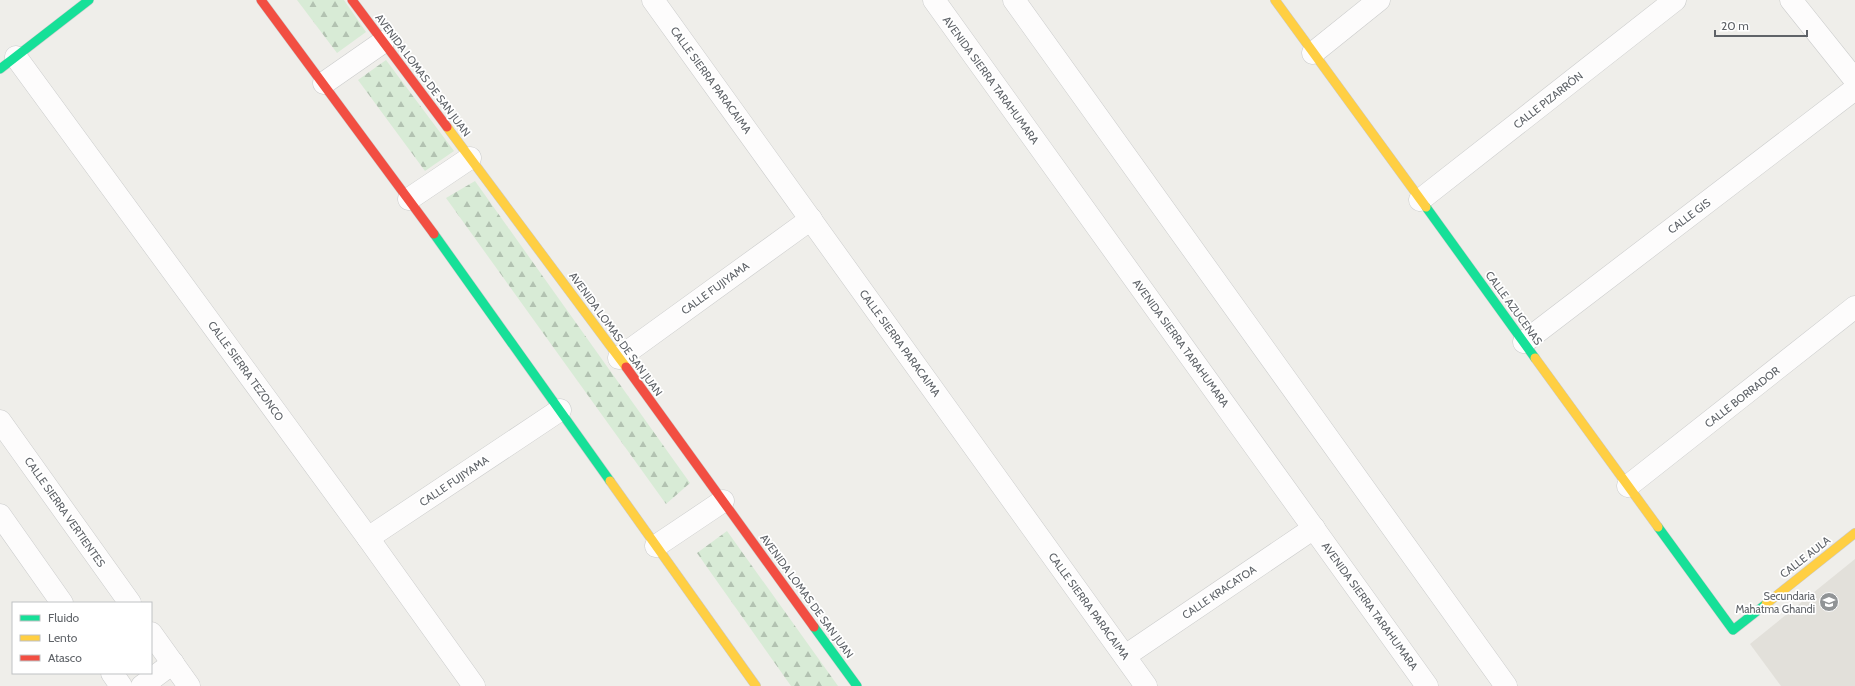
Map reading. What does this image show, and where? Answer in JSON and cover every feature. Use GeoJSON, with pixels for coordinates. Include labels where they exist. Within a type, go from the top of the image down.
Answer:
{"type":"FeatureCollection","features":[{"type":"Feature","properties":{"kind":"street"},"geometry":{"type":"LineString","coordinates":[[8,63],[89,0]]}},
{"type":"Feature","properties":{"kind":"street"},"geometry":{"type":"LineString","coordinates":[[261,0],[409,199],[756,686]]}},
{"type":"Feature","properties":{"kind":"street","name":"AVENIDA LOMAS DE SAN JUAN"},"geometry":{"type":"LineString","coordinates":[[352,0],[619,358],[857,686]]}},
{"type":"Feature","properties":{"kind":"street","name":"CALLE SIERRA PARACAIMA"},"geometry":{"type":"LineString","coordinates":[[653,0],[1146,686]]}},
{"type":"Feature","properties":{"kind":"street","name":"AVENIDA SIERRA TARAHUMARA"},"geometry":{"type":"LineString","coordinates":[[934,0],[1427,686]]}},
{"type":"Feature","properties":{"kind":"street"},"geometry":{"type":"LineString","coordinates":[[1014,0],[1506,686]]}},
{"type":"Feature","properties":{"kind":"street","name":"CALLE AZUCENAS"},"geometry":{"type":"LineString","coordinates":[[1275,0],[1733,630]]}},
{"type":"Feature","properties":{"kind":"street"},"geometry":{"type":"LineString","coordinates":[[1313,53],[1379,0]]}},
{"type":"Feature","properties":{"kind":"street","name":"CALLE PIZARRÓN"},"geometry":{"type":"LineString","coordinates":[[1420,200],[1676,0]]}},
{"type":"Feature","properties":{"kind":"street"},"geometry":{"type":"LineString","coordinates":[[1791,0],[1855,80]]}},
{"type":"Feature","properties":{"kind":"street"},"geometry":{"type":"LineString","coordinates":[[324,83],[383,42]]}},
{"type":"Feature","properties":{"kind":"street","name":"CALLE SIERRA TEZONCO"},"geometry":{"type":"LineString","coordinates":[[8,63],[368,538],[474,686]]}},
{"type":"Feature","properties":{"kind":"street","name":"CALLE GIS"},"geometry":{"type":"LineString","coordinates":[[1524,342],[1855,89]]}},
{"type":"Feature","properties":{"kind":"street"},"geometry":{"type":"LineString","coordinates":[[409,199],[470,158]]}},
{"type":"Feature","properties":{"kind":"street","name":"CALLE FUJIYAMA"},"geometry":{"type":"LineString","coordinates":[[619,358],[811,219]]}},
{"type":"Feature","properties":{"kind":"street","name":"CALLE BORRADOR"},"geometry":{"type":"LineString","coordinates":[[1628,486],[1855,307]]}},
{"type":"Feature","properties":{"kind":"street","name":"CALLE FUJIYAMA"},"geometry":{"type":"LineString","coordinates":[[368,538],[560,410]]}},
{"type":"Feature","properties":{"kind":"street","name":"CALLE SIERRA VERTIENTES"},"geometry":{"type":"LineString","coordinates":[[0,420],[129,602]]}},
{"type":"Feature","properties":{"kind":"street"},"geometry":{"type":"LineString","coordinates":[[656,546],[723,501]]}},
{"type":"Feature","properties":{"kind":"street"},"geometry":{"type":"LineString","coordinates":[[0,515],[61,602]]}},
{"type":"Feature","properties":{"kind":"street","name":"CALLE KRACATOA"},"geometry":{"type":"LineString","coordinates":[[1125,656],[1314,528]]}},
{"type":"Feature","properties":{"kind":"street","name":"CALLE AULA"},"geometry":{"type":"LineString","coordinates":[[1733,630],[1855,533]]}},
{"type":"Feature","properties":{"kind":"street"},"geometry":{"type":"LineString","coordinates":[[152,634],[189,686]]}},
{"type":"Feature","properties":{"kind":"street"},"geometry":{"type":"LineString","coordinates":[[142,686],[173,663]]}},
{"type":"Feature","properties":{"kind":"street"},"geometry":{"type":"LineString","coordinates":[[113,674],[121,686]]}},
{"type":"Feature","properties":{"kind":"shaded area","name":"Secundaria Mahatma Ghandi"},"geometry":{"type":"Polygon","coordinates":[[[1855,559],[1855,686],[1781,686],[1750,644],[1855,559]]]}},
{"type":"Feature","properties":{"kind":"green space"},"geometry":{"type":"Polygon","coordinates":[[[297,0],[344,0],[366,32],[337,53],[297,0]]]}},
{"type":"Feature","properties":{"kind":"green space"},"geometry":{"type":"Polygon","coordinates":[[[386,60],[454,151],[425,171],[358,80],[386,60]]]}},
{"type":"Feature","properties":{"kind":"green space"},"geometry":{"type":"Polygon","coordinates":[[[475,181],[690,483],[666,504],[446,198],[475,181]]]}},
{"type":"Feature","properties":{"kind":"green space"},"geometry":{"type":"Polygon","coordinates":[[[727,531],[838,686],[791,686],[697,553],[727,531]]]}},
{"type":"Feature","properties":{"kind":"traffic: fast"},"geometry":{"type":"LineString","coordinates":[[0,69],[89,0]]}},
{"type":"Feature","properties":{"kind":"traffic: fast"},"geometry":{"type":"LineString","coordinates":[[1426,207],[1535,358]]}},
{"type":"Feature","properties":{"kind":"traffic: fast"},"geometry":{"type":"LineString","coordinates":[[434,234],[610,481]]}},
{"type":"Feature","properties":{"kind":"traffic: fast"},"geometry":{"type":"LineString","coordinates":[[1658,527],[1733,630],[1766,604]]}},
{"type":"Feature","properties":{"kind":"traffic: fast"},"geometry":{"type":"LineString","coordinates":[[814,627],[857,686]]}},
{"type":"Feature","properties":{"kind":"traffic: slow"},"geometry":{"type":"LineString","coordinates":[[1275,0],[1426,207]]}},
{"type":"Feature","properties":{"kind":"traffic: slow"},"geometry":{"type":"LineString","coordinates":[[447,127],[626,367]]}},
{"type":"Feature","properties":{"kind":"traffic: slow"},"geometry":{"type":"LineString","coordinates":[[1535,358],[1658,527]]}},
{"type":"Feature","properties":{"kind":"traffic: slow"},"geometry":{"type":"LineString","coordinates":[[610,481],[756,686]]}},
{"type":"Feature","properties":{"kind":"traffic: slow"},"geometry":{"type":"LineString","coordinates":[[1766,604],[1855,533]]}},
{"type":"Feature","properties":{"kind":"traffic: jam"},"geometry":{"type":"LineString","coordinates":[[261,0],[434,234]]}},
{"type":"Feature","properties":{"kind":"traffic: jam"},"geometry":{"type":"LineString","coordinates":[[352,0],[447,127]]}},
{"type":"Feature","properties":{"kind":"traffic: jam"},"geometry":{"type":"LineString","coordinates":[[626,367],[814,627]]}},
{"type":"Feature","properties":{"kind":"place","name":"Secundaria Mahatma Ghandi"},"geometry":{"type":"Point","coordinates":[1829,602]}}]}
